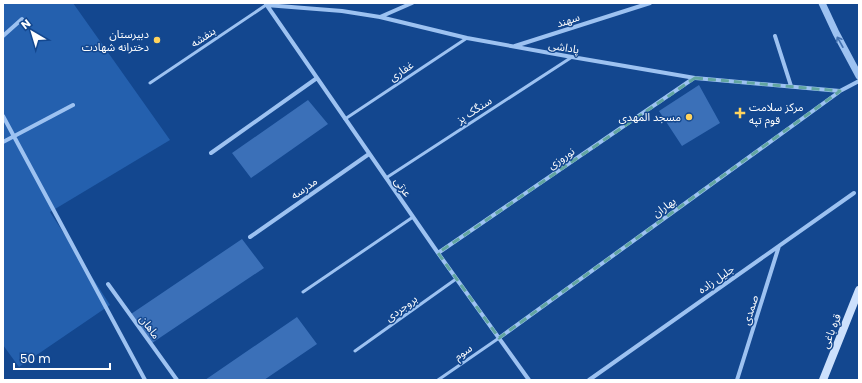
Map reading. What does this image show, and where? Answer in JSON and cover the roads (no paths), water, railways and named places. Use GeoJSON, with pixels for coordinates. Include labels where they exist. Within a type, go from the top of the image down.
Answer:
{"type":"FeatureCollection","features":[{"type":"Feature","properties":{"kind":"main road","name":"قره باغی"},"geometry":{"type":"LineString","coordinates":[[825,379],[859,290]]}},
{"type":"Feature","properties":{"kind":"street"},"geometry":{"type":"LineString","coordinates":[[380,17],[412,3]]}},
{"type":"Feature","properties":{"kind":"street","name":"سهند"},"geometry":{"type":"LineString","coordinates":[[514,47],[650,3]]}},
{"type":"Feature","properties":{"kind":"street"},"geometry":{"type":"LineString","coordinates":[[822,3],[859,76]]}},
{"type":"Feature","properties":{"kind":"street","name":"پاداشی"},"geometry":{"type":"LineString","coordinates":[[266,4],[342,10],[380,17],[467,38],[695,78],[840,91]]}},
{"type":"Feature","properties":{"kind":"street","name":"عزتی"},"geometry":{"type":"LineString","coordinates":[[266,4],[456,279],[529,380]]}},
{"type":"Feature","properties":{"kind":"street"},"geometry":{"type":"LineString","coordinates":[[3,36],[22,19]]}},
{"type":"Feature","properties":{"kind":"street"},"geometry":{"type":"LineString","coordinates":[[775,36],[791,86]]}},
{"type":"Feature","properties":{"kind":"street"},"geometry":{"type":"LineString","coordinates":[[210,153],[316,78]]}},
{"type":"Feature","properties":{"kind":"street","name":"نوروزی"},"geometry":{"type":"LineString","coordinates":[[438,253],[695,78]]}},
{"type":"Feature","properties":{"kind":"street"},"geometry":{"type":"LineString","coordinates":[[840,91],[859,81]]}},
{"type":"Feature","properties":{"kind":"street","name":"بهاران"},"geometry":{"type":"LineString","coordinates":[[499,338],[840,91]]}},
{"type":"Feature","properties":{"kind":"street"},"geometry":{"type":"LineString","coordinates":[[3,142],[73,105]]}},
{"type":"Feature","properties":{"kind":"street"},"geometry":{"type":"LineString","coordinates":[[3,116],[145,380]]}},
{"type":"Feature","properties":{"kind":"street","name":"مدرسه"},"geometry":{"type":"LineString","coordinates":[[250,238],[369,154]]}},
{"type":"Feature","properties":{"kind":"street","name":"جلیل زاده"},"geometry":{"type":"LineString","coordinates":[[589,380],[854,193]]}},
{"type":"Feature","properties":{"kind":"street","name":"صمدی"},"geometry":{"type":"LineString","coordinates":[[737,380],[779,246]]}},
{"type":"Feature","properties":{"kind":"street","name":"ماهان"},"geometry":{"type":"LineString","coordinates":[[108,284],[177,380]]}},
{"type":"Feature","properties":{"kind":"lane","name":"بنفشه"},"geometry":{"type":"LineString","coordinates":[[150,83],[266,4]]}},
{"type":"Feature","properties":{"kind":"lane","name":"غفاری"},"geometry":{"type":"LineString","coordinates":[[345,119],[467,38]]}},
{"type":"Feature","properties":{"kind":"lane","name":"سنگک پز"},"geometry":{"type":"LineString","coordinates":[[386,178],[572,57]]}},
{"type":"Feature","properties":{"kind":"lane"},"geometry":{"type":"LineString","coordinates":[[303,292],[413,217]]}},
{"type":"Feature","properties":{"kind":"lane","name":"بروجردی"},"geometry":{"type":"LineString","coordinates":[[355,351],[456,279]]}},
{"type":"Feature","properties":{"kind":"lane","name":"سوم"},"geometry":{"type":"LineString","coordinates":[[438,380],[499,338]]}},
{"type":"Feature","properties":{"kind":"place","name":"دبیرستان دخترانه شهادت"},"geometry":{"type":"Point","coordinates":[157,40]}},
{"type":"Feature","properties":{"kind":"place","name":"مرکز سلامت قوم تپه"},"geometry":{"type":"Point","coordinates":[740,113]}},
{"type":"Feature","properties":{"kind":"place","name":"مسجد المهدی"},"geometry":{"type":"Point","coordinates":[689,117]}}]}
